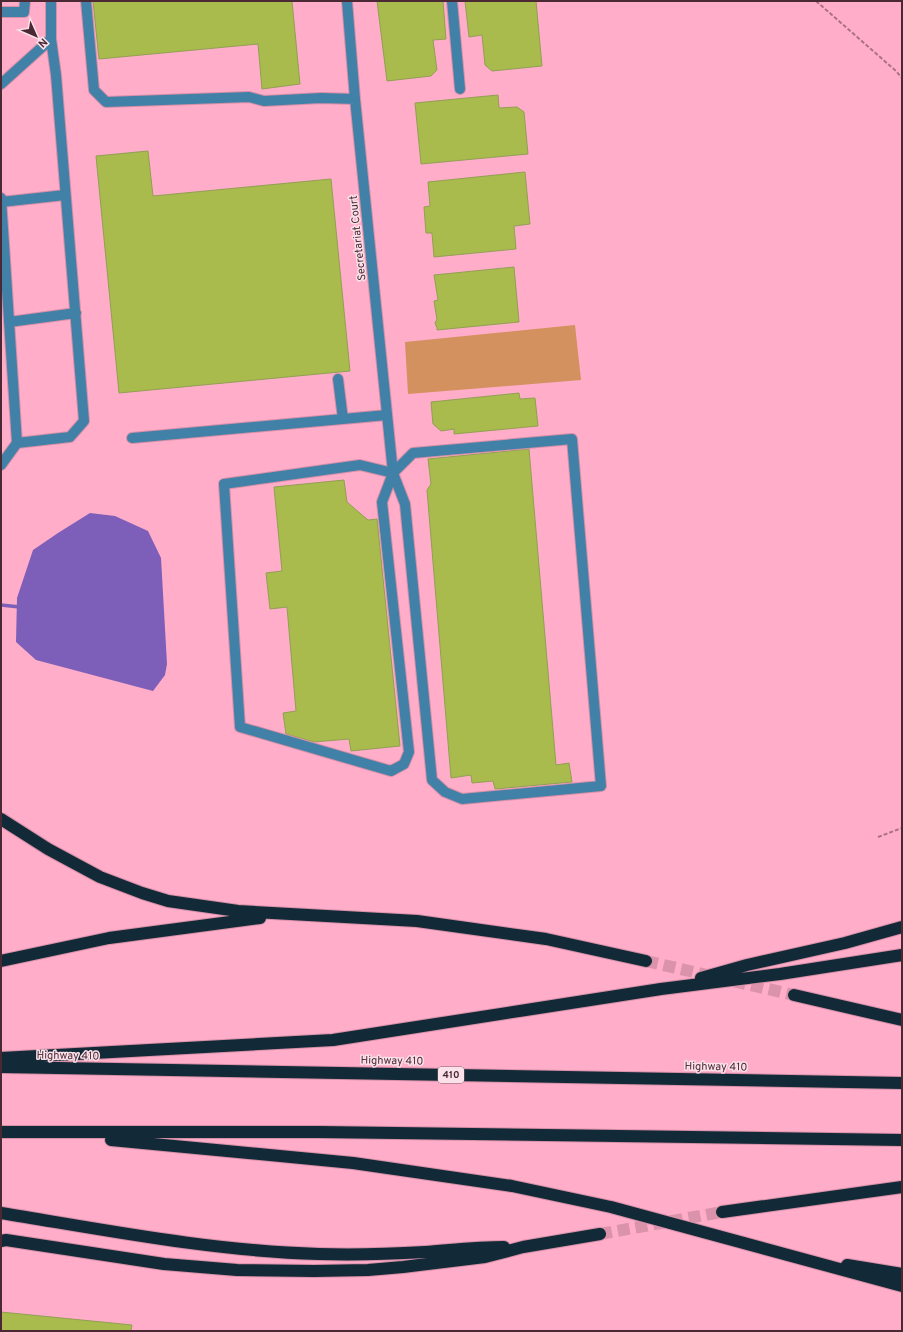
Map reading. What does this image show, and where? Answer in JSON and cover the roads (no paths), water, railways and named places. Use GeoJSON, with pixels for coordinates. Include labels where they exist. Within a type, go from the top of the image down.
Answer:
{"type":"FeatureCollection","features":[{"type":"Feature","properties":{"kind":"highway"},"geometry":{"type":"LineString","coordinates":[[1,819],[48,849],[100,876],[142,893],[168,901],[231,910],[417,921],[546,939],[646,961]]}},
{"type":"Feature","properties":{"kind":"highway"},"geometry":{"type":"LineString","coordinates":[[1,961],[109,938],[285,914]]}},
{"type":"Feature","properties":{"kind":"highway"},"geometry":{"type":"LineString","coordinates":[[661,988],[746,965],[845,943],[902,927]]}},
{"type":"Feature","properties":{"kind":"highway"},"geometry":{"type":"LineString","coordinates":[[1,1058],[333,1040],[661,988],[780,974],[902,955]]}},
{"type":"Feature","properties":{"kind":"highway"},"geometry":{"type":"LineString","coordinates":[[794,995],[902,1020]]}},
{"type":"Feature","properties":{"kind":"highway","name":"Highway 410"},"geometry":{"type":"LineString","coordinates":[[1,1067],[902,1083]]}},
{"type":"Feature","properties":{"kind":"highway"},"geometry":{"type":"LineString","coordinates":[[1,1132],[319,1132],[902,1140]]}},
{"type":"Feature","properties":{"kind":"highway"},"geometry":{"type":"LineString","coordinates":[[44,1133],[353,1163],[512,1186],[611,1207],[902,1286]]}},
{"type":"Feature","properties":{"kind":"highway"},"geometry":{"type":"LineString","coordinates":[[722,1212],[902,1188]]}},
{"type":"Feature","properties":{"kind":"highway"},"geometry":{"type":"LineString","coordinates":[[1,1213],[169,1240],[241,1249],[319,1254],[425,1252],[482,1247],[523,1247]]}},
{"type":"Feature","properties":{"kind":"highway"},"geometry":{"type":"LineString","coordinates":[[1,1241],[164,1264],[237,1270],[314,1271],[368,1270],[485,1257],[523,1247],[600,1234]]}},
{"type":"Feature","properties":{"kind":"highway"},"geometry":{"type":"LineString","coordinates":[[822,1264],[852,1265],[902,1274]]}},
{"type":"Feature","properties":{"kind":"street"},"geometry":{"type":"LineString","coordinates":[[1,12],[24,12],[25,1]]}},
{"type":"Feature","properties":{"kind":"street"},"geometry":{"type":"LineString","coordinates":[[17,443],[70,437],[84,421],[56,75],[51,39],[51,1]]}},
{"type":"Feature","properties":{"kind":"street"},"geometry":{"type":"LineString","coordinates":[[86,1],[94,90],[106,102],[249,97],[264,101],[320,98],[356,99]]}},
{"type":"Feature","properties":{"kind":"street","name":"Secretariat Court"},"geometry":{"type":"LineString","coordinates":[[347,1],[393,473]]}},
{"type":"Feature","properties":{"kind":"street"},"geometry":{"type":"LineString","coordinates":[[452,1],[460,89]]}},
{"type":"Feature","properties":{"kind":"street"},"geometry":{"type":"LineString","coordinates":[[1,84],[51,39]]}},
{"type":"Feature","properties":{"kind":"street"},"geometry":{"type":"LineString","coordinates":[[1,202],[65,195]]}},
{"type":"Feature","properties":{"kind":"street"},"geometry":{"type":"LineString","coordinates":[[1,198],[17,443],[1,465]]}},
{"type":"Feature","properties":{"kind":"street"},"geometry":{"type":"LineString","coordinates":[[9,322],[76,313]]}},
{"type":"Feature","properties":{"kind":"street"},"geometry":{"type":"LineString","coordinates":[[338,379],[343,419]]}},
{"type":"Feature","properties":{"kind":"street"},"geometry":{"type":"LineString","coordinates":[[132,438],[387,415]]}},
{"type":"Feature","properties":{"kind":"street"},"geometry":{"type":"LineString","coordinates":[[393,473],[360,465],[224,484],[240,727],[391,771],[404,764],[409,752],[382,502],[393,473],[413,453],[572,439],[601,786],[462,799],[445,792],[432,780],[404,504],[393,473]]}},
{"type":"Feature","properties":{"kind":"waterway"},"geometry":{"type":"LineString","coordinates":[[1,605],[20,607]]}},
{"type":"Feature","properties":{"kind":"tunnel"},"geometry":{"type":"LineString","coordinates":[[646,961],[794,995]]}},
{"type":"Feature","properties":{"kind":"tunnel"},"geometry":{"type":"LineString","coordinates":[[600,1234],[722,1212]]}}]}
